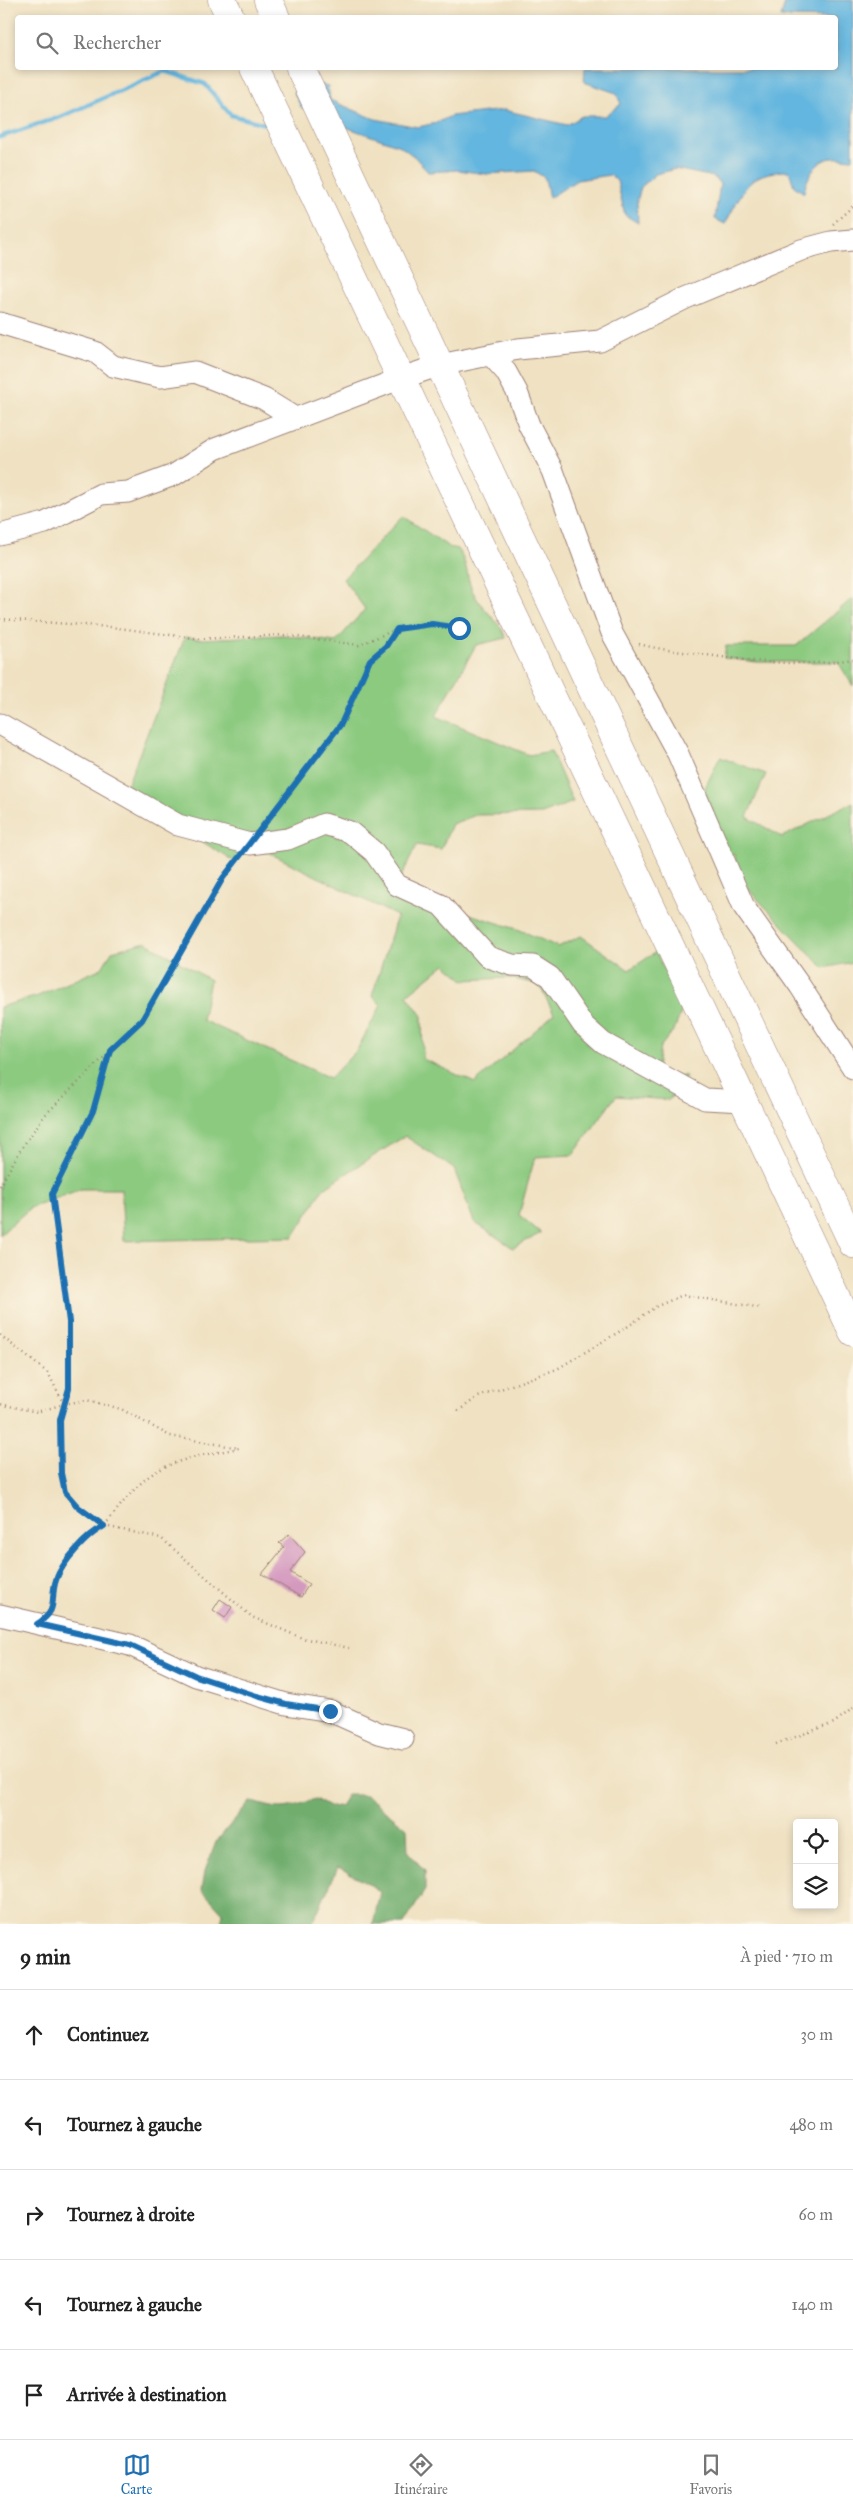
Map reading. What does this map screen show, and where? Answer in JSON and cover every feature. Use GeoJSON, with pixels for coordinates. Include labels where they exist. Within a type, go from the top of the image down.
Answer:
{"type":"FeatureCollection","features":[{"type":"Feature","properties":{"kind":"highway"},"geometry":{"type":"LineString","coordinates":[[222,0],[230,15]]}},
{"type":"Feature","properties":{"kind":"highway"},"geometry":{"type":"LineString","coordinates":[[268,0],[275,15]]}},
{"type":"Feature","properties":{"kind":"highway"},"geometry":{"type":"LineString","coordinates":[[255,70],[853,1332]]}},
{"type":"Feature","properties":{"kind":"highway"},"geometry":{"type":"LineString","coordinates":[[301,70],[853,1244]]}},
{"type":"Feature","properties":{"kind":"street"},"geometry":{"type":"LineString","coordinates":[[0,535],[44,522],[101,494],[128,492],[174,475],[215,449],[402,378],[440,365],[518,349],[600,341],[686,298],[802,250],[832,242],[853,240]]}},
{"type":"Feature","properties":{"kind":"street"},"geometry":{"type":"LineString","coordinates":[[0,323],[95,352],[113,366],[160,377],[195,372],[264,399],[295,418]]}},
{"type":"Feature","properties":{"kind":"street"},"geometry":{"type":"LineString","coordinates":[[491,355],[506,372],[517,392],[529,425],[553,471],[612,633],[678,754],[744,907],[800,986],[853,1068]]}},
{"type":"Feature","properties":{"kind":"street"},"geometry":{"type":"LineString","coordinates":[[0,724],[178,825],[250,844],[288,840],[324,824],[350,832],[374,852],[396,885],[441,905],[488,957],[512,965],[533,966],[550,977],[583,1025],[604,1042],[705,1100],[744,1101]]}},
{"type":"Feature","properties":{"kind":"street"},"geometry":{"type":"LineString","coordinates":[[0,1615],[130,1645],[196,1676],[286,1704],[330,1711],[379,1733],[403,1739]]}},
{"type":"Feature","properties":{"kind":"path"},"geometry":{"type":"LineString","coordinates":[[0,619],[111,628],[200,639],[283,635],[359,645],[397,629],[432,624],[469,628]]}},
{"type":"Feature","properties":{"kind":"path"},"geometry":{"type":"LineString","coordinates":[[0,1186],[21,1149],[44,1116],[142,1020],[223,878],[280,801],[341,724],[370,660],[386,646],[397,629]]}},
{"type":"Feature","properties":{"kind":"path"},"geometry":{"type":"LineString","coordinates":[[612,633],[626,640],[656,648],[757,662],[830,663],[853,659]]}},
{"type":"Feature","properties":{"kind":"path"},"geometry":{"type":"LineString","coordinates":[[110,1050],[93,1111],[52,1194],[69,1322],[69,1388],[60,1420],[61,1473],[65,1492],[78,1507],[104,1526],[161,1538],[252,1617],[302,1638],[349,1648]]}},
{"type":"Feature","properties":{"kind":"path"},"geometry":{"type":"LineString","coordinates":[[458,1412],[478,1397],[557,1369],[627,1327],[655,1307],[683,1295],[762,1308]]}},
{"type":"Feature","properties":{"kind":"path"},"geometry":{"type":"LineString","coordinates":[[0,1335],[48,1374],[64,1404]]}},
{"type":"Feature","properties":{"kind":"path"},"geometry":{"type":"LineString","coordinates":[[0,1404],[36,1412],[88,1400],[121,1409],[170,1436],[238,1448],[186,1459],[156,1472],[134,1491],[104,1526],[90,1533],[80,1544],[56,1580],[53,1606],[49,1615],[37,1624]]}},
{"type":"Feature","properties":{"kind":"path"},"geometry":{"type":"LineString","coordinates":[[776,1744],[834,1724],[853,1708]]}},
{"type":"Feature","properties":{"kind":"green space"},"geometry":{"type":"Polygon","coordinates":[[[403,516],[449,547],[457,549],[465,564],[472,590],[480,603],[499,625],[506,638],[476,645],[436,716],[529,755],[551,751],[573,802],[542,814],[476,815],[452,824],[441,849],[417,845],[397,885],[441,905],[520,930],[558,947],[581,936],[629,970],[656,952],[667,977],[684,1005],[674,1030],[660,1047],[656,1075],[686,1076],[669,1100],[616,1096],[573,1155],[535,1157],[519,1215],[541,1233],[513,1248],[474,1222],[454,1169],[405,1136],[324,1188],[293,1237],[124,1241],[121,1189],[81,1189],[30,1208],[0,1235],[0,1007],[38,996],[102,968],[112,951],[146,942],[210,980],[202,1020],[330,1078],[357,1050],[381,1005],[372,996],[397,916],[251,844],[235,862],[124,793],[185,637],[201,639],[283,635],[336,642],[365,609],[343,579],[403,516]],[[445,964],[407,995],[422,1016],[423,1059],[475,1083],[554,1014],[539,984],[507,978],[464,980],[445,964]]]}},
{"type":"Feature","properties":{"kind":"green space"},"geometry":{"type":"Polygon","coordinates":[[[853,598],[853,686],[838,662],[757,662],[724,658],[726,646],[796,646],[853,598]]]}},
{"type":"Feature","properties":{"kind":"green space"},"geometry":{"type":"Polygon","coordinates":[[[720,757],[766,774],[747,817],[782,837],[853,802],[853,962],[824,968],[740,881],[734,855],[710,848],[698,802],[720,757]]]}},
{"type":"Feature","properties":{"kind":"green space"},"geometry":{"type":"Polygon","coordinates":[[[347,1795],[366,1795],[407,1828],[408,1852],[425,1871],[425,1890],[404,1924],[373,1924],[380,1892],[368,1883],[338,1867],[312,1924],[221,1924],[223,1913],[202,1890],[205,1871],[216,1842],[250,1801],[283,1808],[315,1799],[329,1807],[340,1806],[347,1795]]]}},
{"type":"Feature","properties":{"kind":"water"},"geometry":{"type":"Polygon","coordinates":[[[812,0],[853,0],[853,159],[835,158],[822,162],[810,176],[804,193],[794,186],[789,171],[775,172],[755,179],[742,193],[725,224],[715,219],[720,184],[714,177],[675,169],[656,174],[641,187],[637,202],[638,223],[625,215],[617,181],[610,175],[577,180],[549,198],[545,178],[534,171],[486,174],[458,170],[428,172],[415,157],[400,146],[331,122],[301,107],[294,92],[314,83],[328,86],[330,100],[375,119],[418,127],[436,123],[451,116],[504,110],[567,125],[582,116],[605,116],[621,104],[616,93],[584,82],[585,70],[838,70],[838,15],[782,15],[785,3],[812,0]]]}},
{"type":"Feature","properties":{"kind":"building"},"geometry":{"type":"Polygon","coordinates":[[[289,1534],[305,1552],[290,1572],[309,1584],[301,1597],[262,1574],[284,1547],[279,1543],[289,1534]]]}},
{"type":"Feature","properties":{"kind":"building"},"geometry":{"type":"Polygon","coordinates":[[[220,1599],[232,1607],[225,1618],[213,1610],[220,1599]]]}},
{"type":"Feature","properties":{"kind":"waterway"},"geometry":{"type":"LineString","coordinates":[[0,137],[63,116],[165,71],[205,84],[231,115],[265,124]]}},
{"type":"Feature","properties":{"kind":"route"},"geometry":{"type":"LineString","coordinates":[[330,1711],[312,1706],[286,1704],[257,1696],[196,1676],[130,1645],[37,1624],[49,1615],[53,1606],[56,1580],[80,1544],[90,1533],[104,1526],[78,1507],[65,1492],[61,1473],[60,1420],[69,1388],[69,1322],[52,1194],[93,1111],[110,1050],[142,1020],[223,878],[280,801],[312,764],[341,724],[370,660],[386,646],[397,629],[432,624],[459,628]]}}]}
